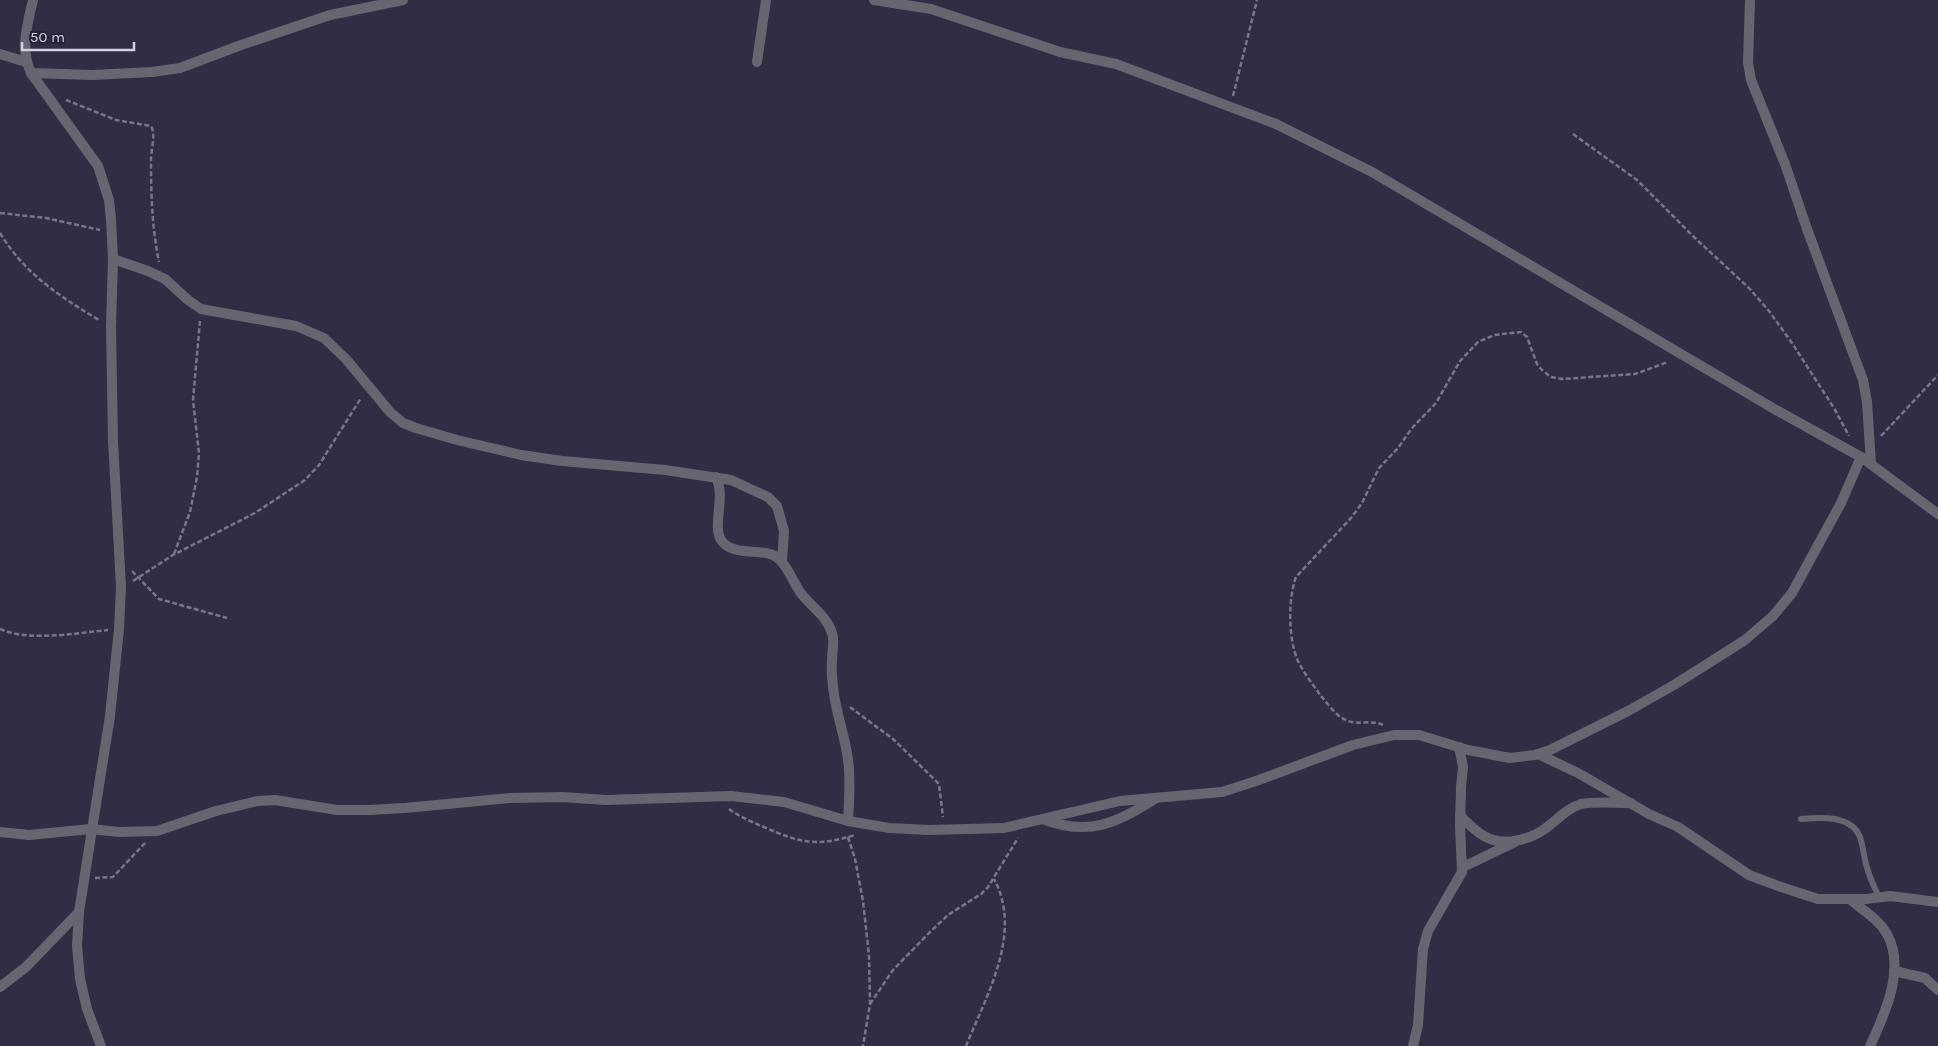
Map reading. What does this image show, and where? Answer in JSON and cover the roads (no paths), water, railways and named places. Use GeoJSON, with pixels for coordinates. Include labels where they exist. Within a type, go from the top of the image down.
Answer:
{"type":"FeatureCollection","features":[{"type":"Feature","properties":{"kind":"street"},"geometry":{"type":"LineString","coordinates":[[33,0],[24,42],[26,62],[31,73],[98,166],[109,200],[112,233],[113,441],[121,587],[119,629],[110,716],[79,912],[77,946],[80,979],[87,1009],[101,1046]]}},
{"type":"Feature","properties":{"kind":"street"},"geometry":{"type":"LineString","coordinates":[[31,73],[92,75],[152,72],[180,68],[241,44],[330,15],[403,0]]}},
{"type":"Feature","properties":{"kind":"street"},"geometry":{"type":"LineString","coordinates":[[757,62],[766,0]]}},
{"type":"Feature","properties":{"kind":"street"},"geometry":{"type":"LineString","coordinates":[[874,0],[931,9],[1060,52],[1116,64],[1276,124],[1372,172],[1776,410],[1859,455],[1938,514]]}},
{"type":"Feature","properties":{"kind":"street"},"geometry":{"type":"LineString","coordinates":[[1750,0],[1748,63],[1751,80],[1785,164],[1863,380],[1867,402],[1870,464]]}},
{"type":"Feature","properties":{"kind":"street"},"geometry":{"type":"LineString","coordinates":[[0,54],[26,62]]}},
{"type":"Feature","properties":{"kind":"street"},"geometry":{"type":"LineString","coordinates":[[113,259],[165,279],[201,309],[284,324],[310,331],[333,346],[369,385],[390,412],[403,423],[457,440],[522,455],[731,480],[774,501],[782,520],[784,531],[782,562]]}},
{"type":"Feature","properties":{"kind":"street"},"geometry":{"type":"LineString","coordinates":[[0,832],[29,835],[91,829],[119,832],[157,831],[216,811],[258,801],[285,801],[337,810],[369,810],[510,798],[562,797],[606,800],[750,797],[784,802],[848,821],[896,829],[1004,828],[1043,820],[1099,804],[1222,792],[1353,745],[1394,735],[1419,735],[1459,747],[1510,758],[1538,754],[1628,711],[1674,685],[1745,640],[1773,616],[1792,593],[1841,503],[1859,455]]}},
{"type":"Feature","properties":{"kind":"street"},"geometry":{"type":"LineString","coordinates":[[716,477],[721,486],[718,520],[719,535],[722,541],[726,545],[739,550],[776,556],[782,562],[800,593],[818,611],[831,629],[833,636],[834,693],[848,761],[850,781],[848,821]]}},
{"type":"Feature","properties":{"kind":"street"},"geometry":{"type":"LineString","coordinates":[[1413,1046],[1418,1025],[1423,949],[1428,931],[1457,882],[1463,867],[1460,816],[1463,767],[1459,747]]}},
{"type":"Feature","properties":{"kind":"street"},"geometry":{"type":"LineString","coordinates":[[1538,754],[1578,773],[1678,827],[1749,874],[1781,887],[1818,898],[1898,897],[1938,902]]}},
{"type":"Feature","properties":{"kind":"street"},"geometry":{"type":"LineString","coordinates":[[1043,820],[1071,828],[1103,825],[1120,819],[1157,797]]}},
{"type":"Feature","properties":{"kind":"street"},"geometry":{"type":"LineString","coordinates":[[1463,867],[1544,829],[1572,808],[1581,804],[1631,803]]}},
{"type":"Feature","properties":{"kind":"street"},"geometry":{"type":"LineString","coordinates":[[1460,816],[1473,828],[1492,840],[1518,840]]}},
{"type":"Feature","properties":{"kind":"street"},"geometry":{"type":"LineString","coordinates":[[1850,899],[1876,919],[1892,946],[1894,971],[1883,1016],[1870,1046]]}},
{"type":"Feature","properties":{"kind":"street"},"geometry":{"type":"LineString","coordinates":[[0,987],[26,967],[79,912]]}},
{"type":"Feature","properties":{"kind":"street"},"geometry":{"type":"LineString","coordinates":[[1894,971],[1925,978],[1938,990]]}},
{"type":"Feature","properties":{"kind":"lane"},"geometry":{"type":"LineString","coordinates":[[1801,819],[1819,817],[1843,820],[1856,830],[1860,838],[1866,866],[1879,897]]}}]}
